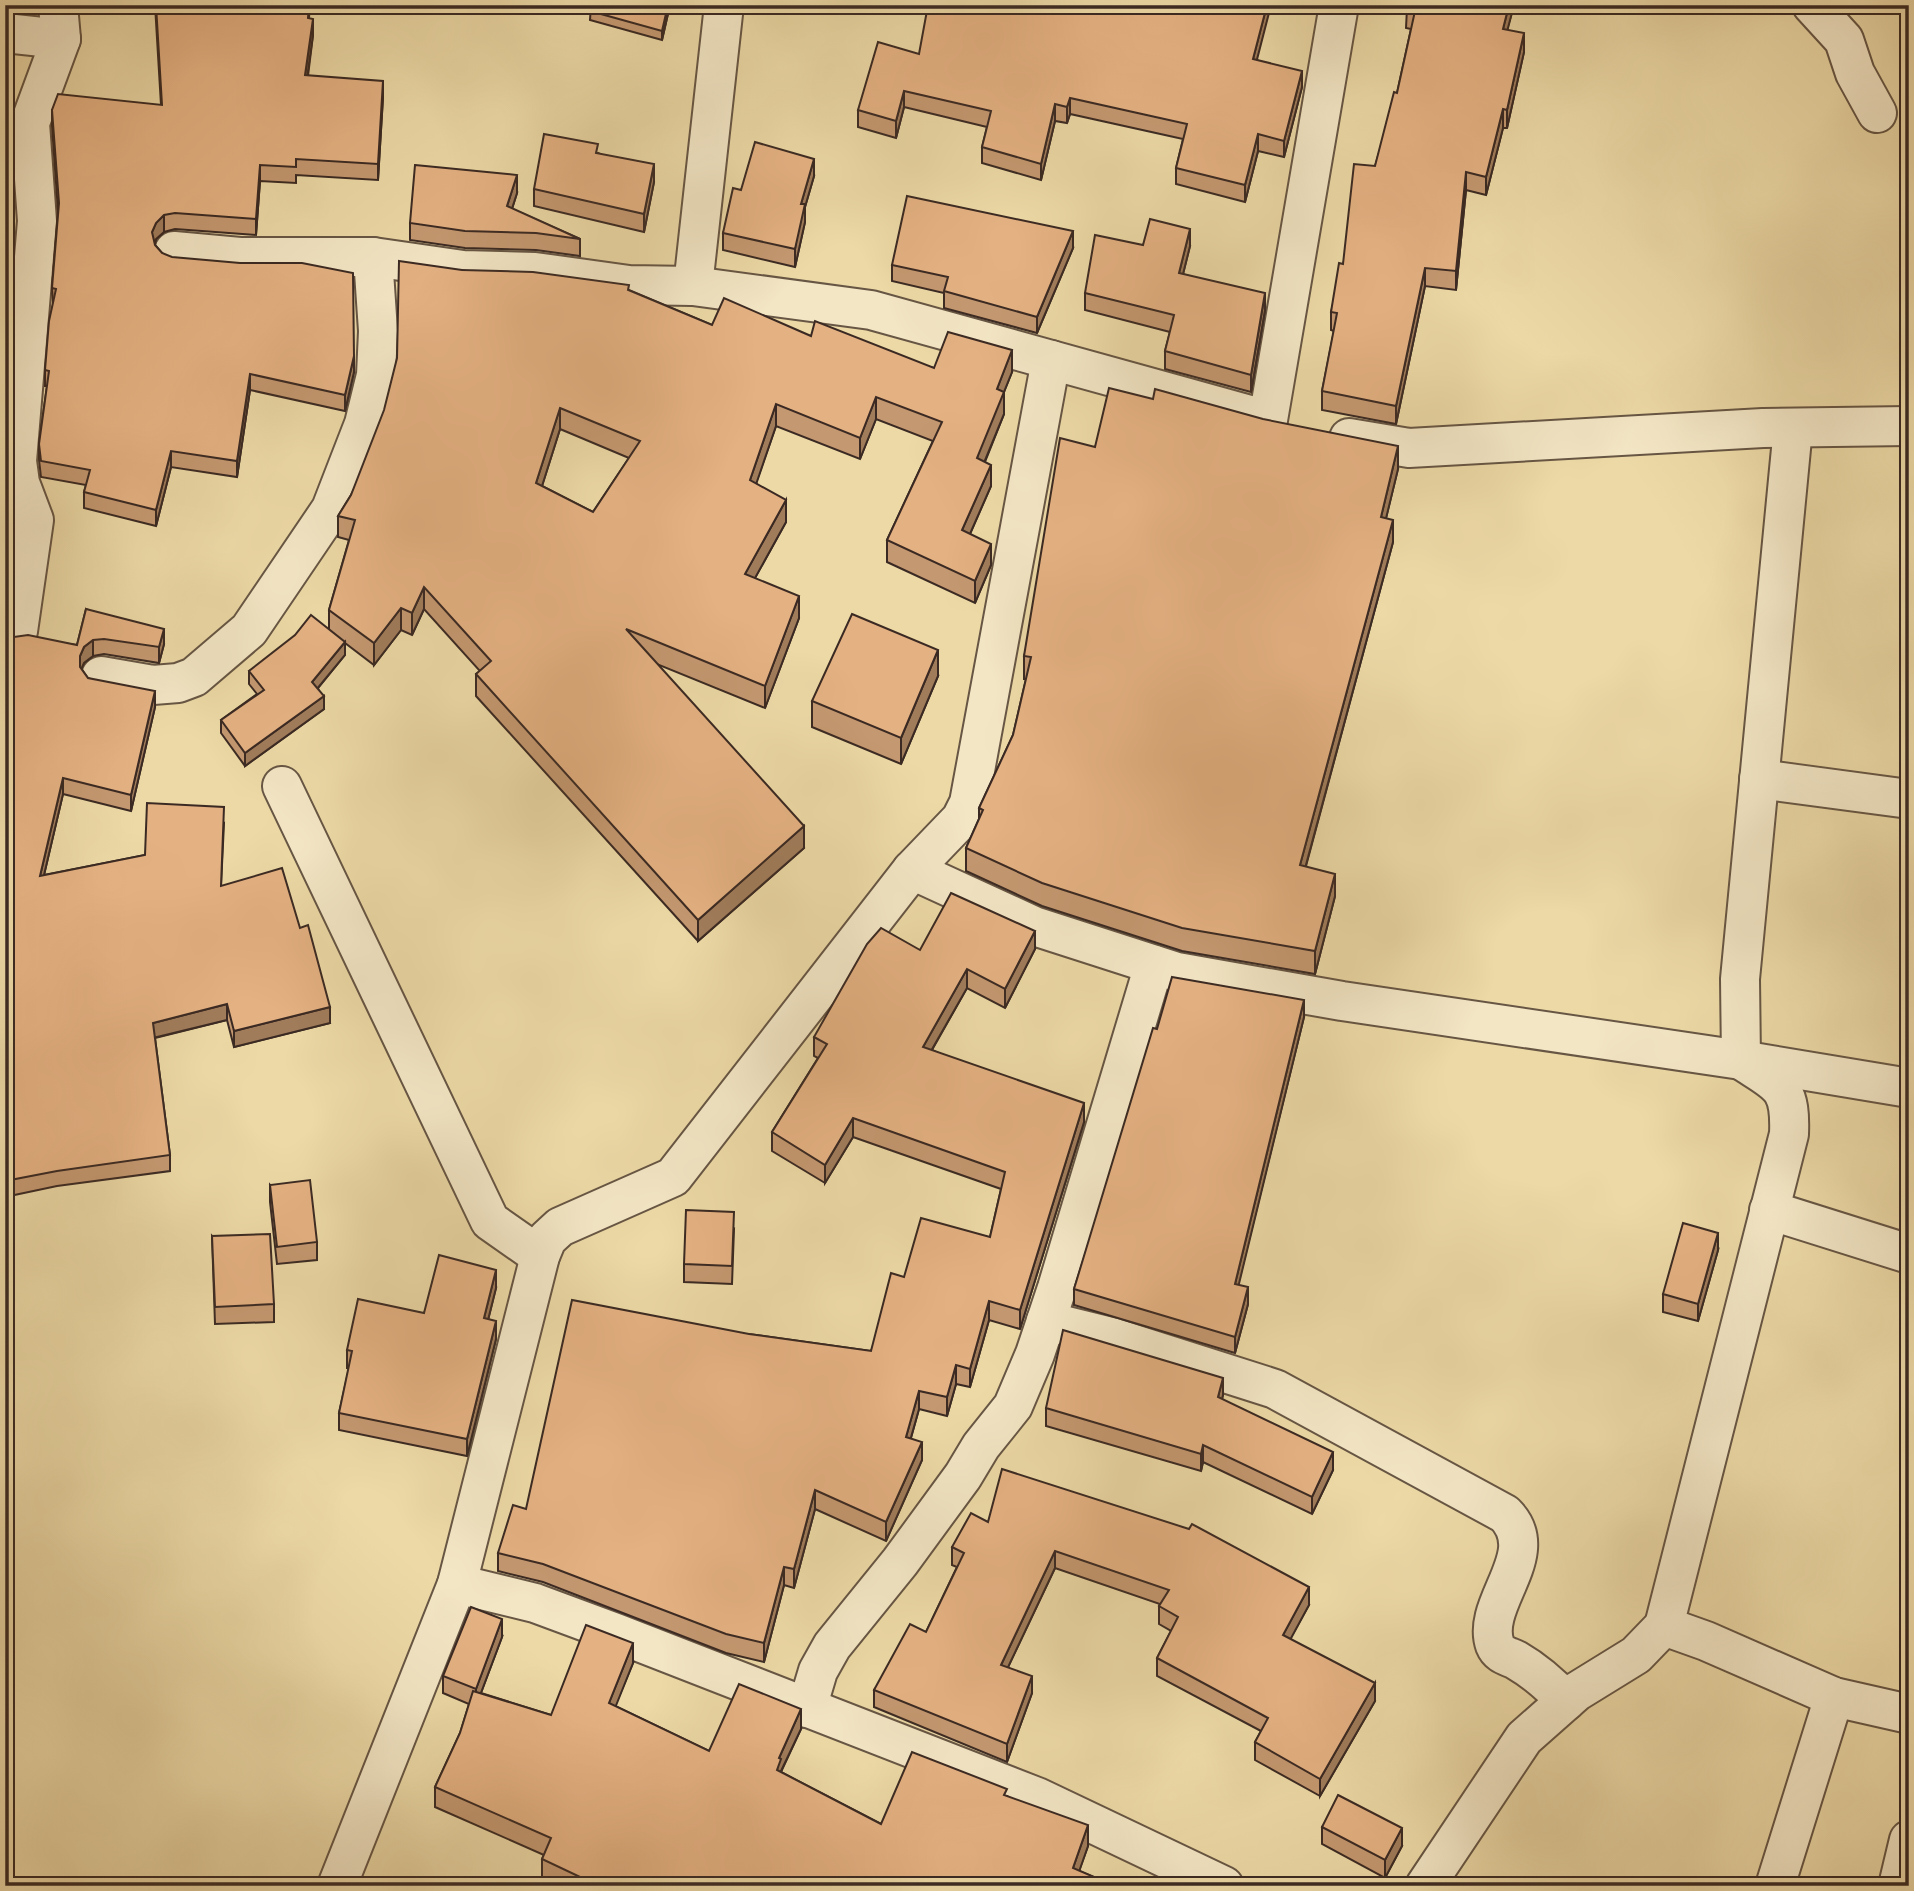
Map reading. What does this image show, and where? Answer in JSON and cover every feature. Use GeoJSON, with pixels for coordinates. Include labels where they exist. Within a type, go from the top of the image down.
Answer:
{"type":"FeatureCollection","features":[{"type":"Feature","properties":{"kind":"street"},"geometry":{"type":"LineString","coordinates":[[693,286],[724,5]]}},
{"type":"Feature","properties":{"kind":"street"},"geometry":{"type":"LineString","coordinates":[[1295,426],[1339,5]]}},
{"type":"Feature","properties":{"kind":"street"},"geometry":{"type":"LineString","coordinates":[[1812,5],[1844,40],[1855,73],[1877,113]]}},
{"type":"Feature","properties":{"kind":"street"},"geometry":{"type":"LineString","coordinates":[[5,33],[60,22],[30,123],[37,221],[17,461],[20,483],[34,520],[18,631]]}},
{"type":"Feature","properties":{"kind":"street"},"geometry":{"type":"LineString","coordinates":[[174,251],[240,257],[373,257],[463,270],[535,272],[629,285],[693,286],[871,310],[1295,426],[1409,448],[1793,428],[1909,426]]}},
{"type":"Feature","properties":{"kind":"street"},"geometry":{"type":"LineString","coordinates":[[101,676],[153,685],[178,683],[194,677],[249,630],[331,509],[364,424],[376,375],[378,337],[373,257]]}},
{"type":"Feature","properties":{"kind":"street"},"geometry":{"type":"LineString","coordinates":[[337,1886],[457,1584],[540,1256],[547,1239],[560,1227],[673,1177],[912,870],[961,818],[968,803],[1051,360]]}},
{"type":"Feature","properties":{"kind":"street"},"geometry":{"type":"LineString","coordinates":[[1741,1060],[1740,979],[1793,428]]}},
{"type":"Feature","properties":{"kind":"street"},"geometry":{"type":"LineString","coordinates":[[1759,779],[1909,799]]}},
{"type":"Feature","properties":{"kind":"street"},"geometry":{"type":"LineString","coordinates":[[282,786],[490,1221],[540,1256]]}},
{"type":"Feature","properties":{"kind":"street"},"geometry":{"type":"LineString","coordinates":[[912,870],[1034,926],[1154,965],[1342,1001],[1741,1060],[1909,1088]]}},
{"type":"Feature","properties":{"kind":"street"},"geometry":{"type":"LineString","coordinates":[[807,1708],[818,1671],[832,1646],[900,1562],[963,1476],[981,1446],[1013,1406],[1046,1321],[1154,965]]}},
{"type":"Feature","properties":{"kind":"street"},"geometry":{"type":"LineString","coordinates":[[1425,1886],[1524,1738],[1566,1701],[1636,1655],[1664,1626],[1789,1134],[1790,1106],[1780,1086],[1741,1060]]}},
{"type":"Feature","properties":{"kind":"street"},"geometry":{"type":"LineString","coordinates":[[1769,1210],[1909,1254]]}},
{"type":"Feature","properties":{"kind":"street"},"geometry":{"type":"LineString","coordinates":[[1046,1321],[1115,1338],[1275,1389],[1505,1514],[1518,1528],[1519,1543],[1493,1626],[1494,1643],[1502,1654],[1548,1682],[1566,1701]]}},
{"type":"Feature","properties":{"kind":"street"},"geometry":{"type":"LineString","coordinates":[[457,1584],[535,1603],[1037,1797],[1224,1886]]}},
{"type":"Feature","properties":{"kind":"street"},"geometry":{"type":"LineString","coordinates":[[1664,1626],[1706,1641],[1834,1697],[1909,1714]]}},
{"type":"Feature","properties":{"kind":"street"},"geometry":{"type":"LineString","coordinates":[[1775,1886],[1834,1697]]}},
{"type":"Feature","properties":{"kind":"street"},"geometry":{"type":"LineString","coordinates":[[1898,1886],[1909,1840]]}},
{"type":"Feature","properties":{"kind":"building"},"geometry":{"type":"Polygon","coordinates":[[[156,5],[309,5],[308,18],[313,19],[305,75],[383,81],[378,164],[296,159],[296,167],[260,165],[256,219],[175,213],[164,215],[156,223],[152,232],[155,245],[162,253],[172,257],[240,263],[302,263],[353,273],[354,356],[345,395],[250,374],[237,461],[171,451],[156,510],[84,492],[90,470],[41,461],[39,444],[49,371],[45,370],[49,321],[56,289],[52,288],[59,203],[52,110],[58,94],[162,105],[156,5]]]}},
{"type":"Feature","properties":{"kind":"building"},"geometry":{"type":"Polygon","coordinates":[[[591,5],[668,5],[662,31],[590,11],[591,5]]]}},
{"type":"Feature","properties":{"kind":"building"},"geometry":{"type":"Polygon","coordinates":[[[928,5],[1267,5],[1253,59],[1302,71],[1284,141],[1258,134],[1245,185],[1176,168],[1187,124],[1070,98],[1067,107],[1055,104],[1041,164],[982,147],[991,111],[904,91],[896,121],[858,110],[878,42],[919,54],[928,5]]]}},
{"type":"Feature","properties":{"kind":"building"},"geometry":{"type":"Polygon","coordinates":[[[1407,5],[1509,5],[1503,29],[1524,33],[1507,110],[1503,109],[1486,177],[1466,172],[1456,271],[1425,268],[1396,406],[1322,391],[1337,313],[1331,312],[1339,263],[1343,264],[1354,164],[1375,166],[1394,92],[1397,93],[1415,11],[1406,9],[1407,5]]]}},
{"type":"Feature","properties":{"kind":"building"},"geometry":{"type":"Polygon","coordinates":[[[544,134],[598,144],[596,153],[654,164],[644,214],[534,189],[544,134]]]}},
{"type":"Feature","properties":{"kind":"building"},"geometry":{"type":"Polygon","coordinates":[[[755,142],[814,159],[801,204],[805,204],[795,249],[723,233],[733,188],[741,190],[755,142]]]}},
{"type":"Feature","properties":{"kind":"building"},"geometry":{"type":"Polygon","coordinates":[[[415,165],[517,175],[507,206],[580,239],[536,233],[465,231],[410,223],[415,165]]]}},
{"type":"Feature","properties":{"kind":"building"},"geometry":{"type":"Polygon","coordinates":[[[907,196],[1073,231],[1037,317],[944,291],[948,277],[892,265],[907,196]]]}},
{"type":"Feature","properties":{"kind":"building"},"geometry":{"type":"Polygon","coordinates":[[[1150,219],[1190,229],[1179,273],[1265,293],[1251,375],[1165,351],[1174,315],[1085,293],[1095,235],[1143,245],[1150,219]]]}},
{"type":"Feature","properties":{"kind":"building"},"geometry":{"type":"Polygon","coordinates":[[[399,261],[462,270],[533,272],[629,285],[628,290],[712,325],[724,298],[811,336],[815,321],[934,368],[948,332],[1012,350],[997,389],[1004,392],[977,458],[991,465],[962,530],[991,544],[975,581],[887,540],[942,422],[876,397],[860,438],[776,404],[750,480],[786,500],[745,574],[799,596],[765,686],[626,629],[804,826],[698,920],[476,674],[491,661],[424,587],[412,613],[401,608],[374,643],[329,610],[355,520],[338,516],[351,495],[384,410],[397,358],[399,261]],[[560,408],[536,483],[593,512],[640,441],[560,408]]]}},
{"type":"Feature","properties":{"kind":"building"},"geometry":{"type":"Polygon","coordinates":[[[1109,388],[1153,399],[1155,389],[1263,419],[1398,446],[1381,517],[1393,520],[1300,865],[1335,874],[1315,951],[1182,928],[1042,883],[966,848],[983,810],[979,808],[1013,735],[1031,657],[1024,656],[1060,438],[1095,447],[1109,388]]]}},
{"type":"Feature","properties":{"kind":"building"},"geometry":{"type":"Polygon","coordinates":[[[86,609],[164,629],[159,647],[104,639],[93,640],[84,647],[80,656],[80,667],[88,678],[155,691],[131,795],[63,778],[40,876],[145,855],[147,803],[224,807],[221,886],[282,868],[300,928],[308,925],[330,1007],[234,1031],[227,1004],[153,1023],[170,1155],[5,1181],[5,633],[14,637],[28,635],[77,645],[86,609]]]}},
{"type":"Feature","properties":{"kind":"building"},"geometry":{"type":"Polygon","coordinates":[[[852,614],[938,650],[901,738],[812,701],[852,614]]]}},
{"type":"Feature","properties":{"kind":"building"},"geometry":{"type":"Polygon","coordinates":[[[311,615],[345,642],[312,682],[324,696],[245,753],[221,720],[264,690],[249,671],[295,635],[311,615]]]}},
{"type":"Feature","properties":{"kind":"building"},"geometry":{"type":"Polygon","coordinates":[[[1909,841],[1909,884],[1902,883],[1909,841]]]}},
{"type":"Feature","properties":{"kind":"building"},"geometry":{"type":"Polygon","coordinates":[[[951,893],[1035,931],[1005,989],[967,969],[923,1047],[1084,1103],[1020,1310],[989,1301],[970,1369],[956,1365],[947,1397],[919,1391],[906,1437],[922,1442],[886,1522],[815,1490],[794,1569],[784,1567],[764,1643],[726,1634],[543,1564],[498,1553],[513,1505],[526,1509],[572,1300],[749,1334],[871,1351],[891,1273],[904,1277],[921,1218],[990,1237],[1005,1172],[853,1118],[825,1165],[772,1132],[827,1044],[814,1037],[867,944],[881,928],[920,950],[951,893]]]}},
{"type":"Feature","properties":{"kind":"building"},"geometry":{"type":"Polygon","coordinates":[[[1172,977],[1304,1000],[1235,1284],[1248,1287],[1235,1337],[1074,1289],[1153,1028],[1157,1029],[1172,977]]]}},
{"type":"Feature","properties":{"kind":"building"},"geometry":{"type":"Polygon","coordinates":[[[310,1180],[317,1242],[277,1247],[270,1185],[310,1180]]]}},
{"type":"Feature","properties":{"kind":"building"},"geometry":{"type":"Polygon","coordinates":[[[686,1210],[734,1212],[732,1266],[684,1264],[686,1210]]]}},
{"type":"Feature","properties":{"kind":"building"},"geometry":{"type":"Polygon","coordinates":[[[1683,1223],[1718,1233],[1698,1304],[1663,1294],[1683,1223]]]}},
{"type":"Feature","properties":{"kind":"building"},"geometry":{"type":"Polygon","coordinates":[[[270,1234],[274,1304],[215,1307],[212,1236],[270,1234]]]}},
{"type":"Feature","properties":{"kind":"building"},"geometry":{"type":"Polygon","coordinates":[[[439,1255],[496,1270],[484,1318],[496,1321],[467,1439],[339,1413],[352,1351],[347,1350],[358,1299],[424,1313],[439,1255]]]}},
{"type":"Feature","properties":{"kind":"building"},"geometry":{"type":"Polygon","coordinates":[[[1063,1330],[1223,1378],[1218,1397],[1333,1452],[1312,1497],[1203,1445],[1201,1454],[1046,1408],[1063,1330]]]}},
{"type":"Feature","properties":{"kind":"building"},"geometry":{"type":"Polygon","coordinates":[[[1002,1469],[1189,1529],[1192,1524],[1309,1587],[1283,1635],[1375,1683],[1320,1779],[1255,1742],[1268,1718],[1157,1658],[1178,1617],[1159,1606],[1169,1590],[1055,1551],[1001,1665],[1032,1676],[1007,1744],[874,1690],[910,1624],[926,1632],[964,1553],[952,1547],[971,1513],[988,1522],[1002,1469]]]}},
{"type":"Feature","properties":{"kind":"building"},"geometry":{"type":"Polygon","coordinates":[[[471,1607],[502,1619],[476,1689],[443,1676],[471,1607]]]}},
{"type":"Feature","properties":{"kind":"building"},"geometry":{"type":"Polygon","coordinates":[[[586,1625],[633,1643],[609,1703],[709,1751],[739,1684],[801,1709],[779,1758],[781,1759],[777,1770],[881,1824],[912,1752],[1007,1789],[1004,1795],[1088,1825],[1073,1868],[1115,1886],[979,1886],[963,1880],[961,1886],[599,1886],[542,1859],[551,1838],[435,1787],[460,1733],[473,1691],[551,1715],[586,1625]]]}},
{"type":"Feature","properties":{"kind":"building"},"geometry":{"type":"Polygon","coordinates":[[[1338,1795],[1402,1828],[1385,1860],[1322,1827],[1338,1795]]]}}]}
